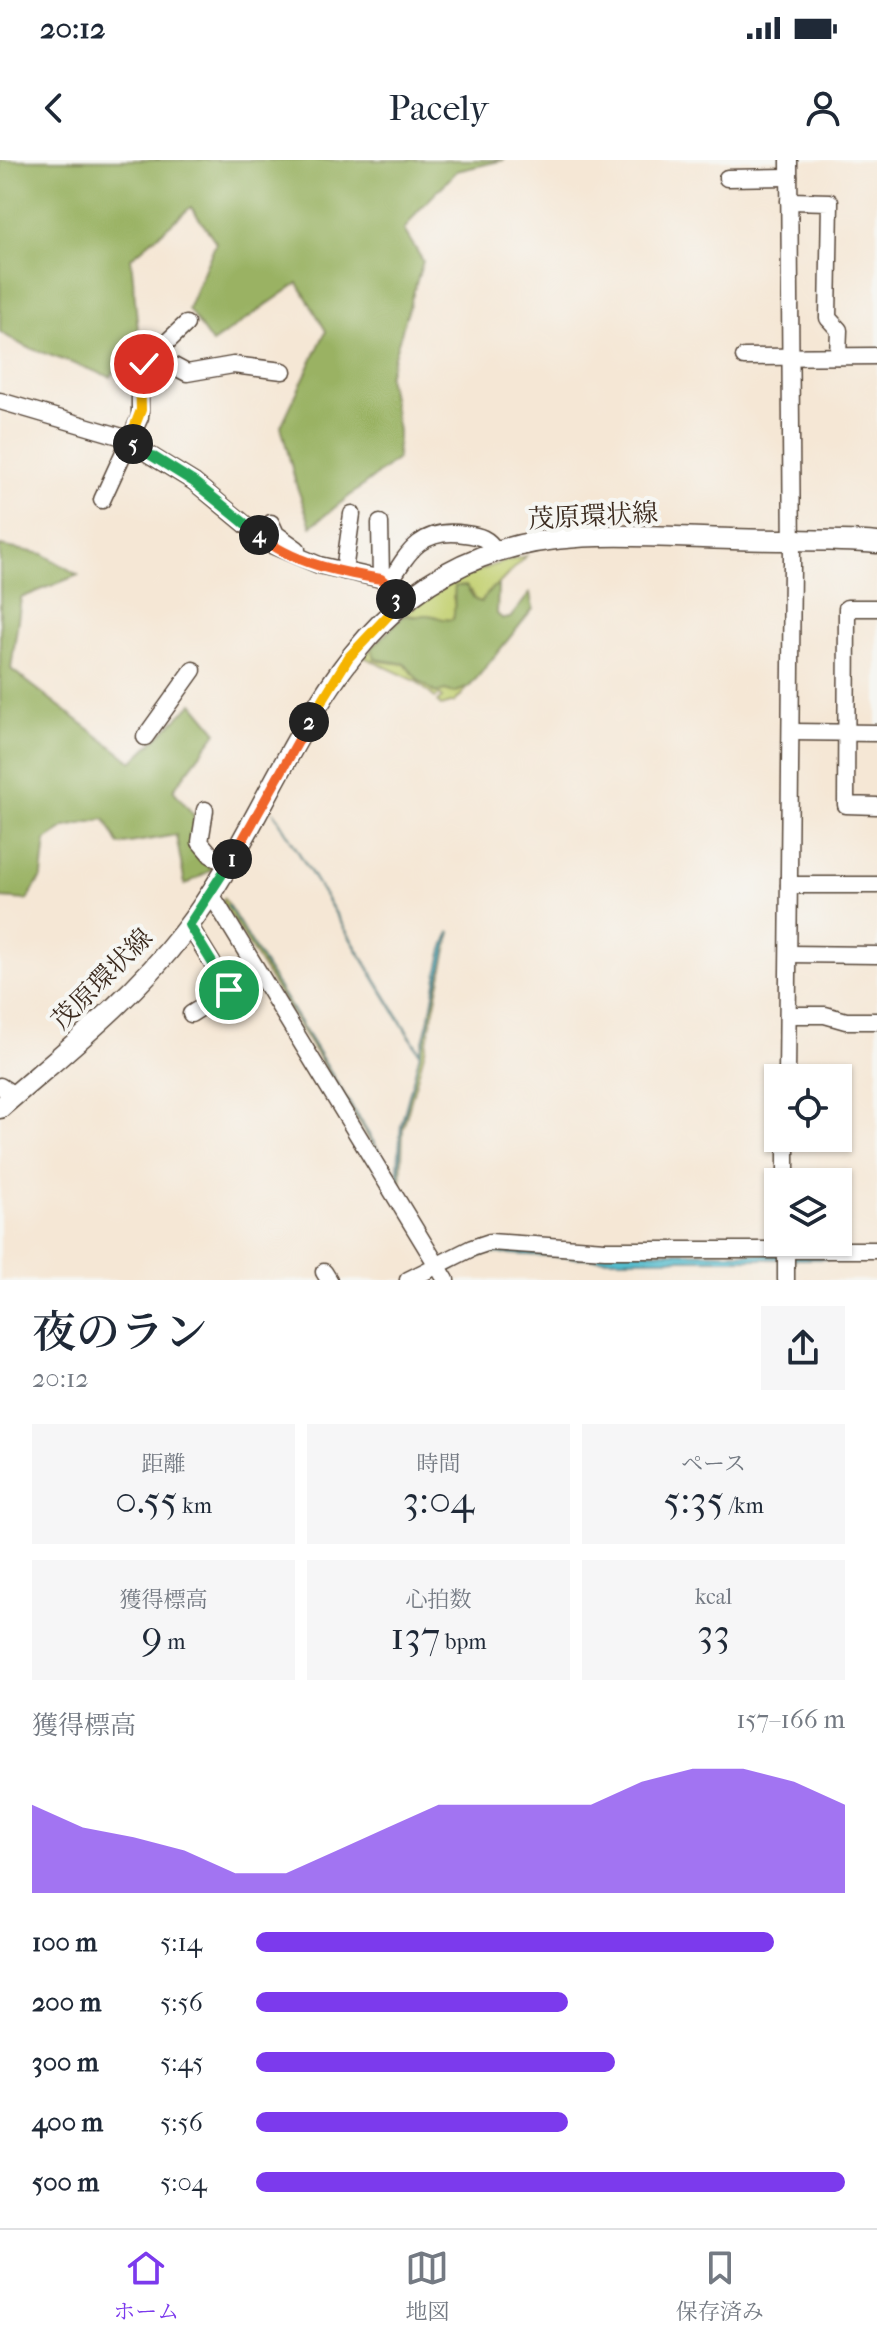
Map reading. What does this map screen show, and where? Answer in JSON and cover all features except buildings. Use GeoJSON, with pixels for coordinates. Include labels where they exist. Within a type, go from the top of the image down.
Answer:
{"type":"FeatureCollection","features":[{"type":"Feature","properties":{"kind":"main road","name":"茂原環状線"},"geometry":{"type":"LineString","coordinates":[[5,1096],[117,1007],[189,925],[229,866],[339,672],[367,635],[399,604],[446,573],[496,551],[557,538],[702,537],[877,543]]}},
{"type":"Feature","properties":{"kind":"street"},"geometry":{"type":"LineString","coordinates":[[727,178],[789,168],[791,732],[787,1064]]}},
{"type":"Feature","properties":{"kind":"street"},"geometry":{"type":"LineString","coordinates":[[789,201],[830,202],[828,318],[839,330],[838,356]]}},
{"type":"Feature","properties":{"kind":"street"},"geometry":{"type":"LineString","coordinates":[[102,500],[141,410],[140,372],[186,324]]}},
{"type":"Feature","properties":{"kind":"street"},"geometry":{"type":"LineString","coordinates":[[153,355],[187,373],[233,365],[283,371]]}},
{"type":"Feature","properties":{"kind":"street"},"geometry":{"type":"LineString","coordinates":[[744,357],[877,356]]}},
{"type":"Feature","properties":{"kind":"street"},"geometry":{"type":"LineString","coordinates":[[0,401],[119,436],[194,482],[269,544],[319,565],[384,582]]}},
{"type":"Feature","properties":{"kind":"street"},"geometry":{"type":"LineString","coordinates":[[344,571],[352,514]]}},
{"type":"Feature","properties":{"kind":"street"},"geometry":{"type":"LineString","coordinates":[[271,523],[276,534],[319,565]]}},
{"type":"Feature","properties":{"kind":"street"},"geometry":{"type":"LineString","coordinates":[[380,523],[378,552],[384,582],[399,604]]}},
{"type":"Feature","properties":{"kind":"street"},"geometry":{"type":"LineString","coordinates":[[384,582],[411,549],[435,534],[454,532],[482,536],[496,551]]}},
{"type":"Feature","properties":{"kind":"street"},"geometry":{"type":"LineString","coordinates":[[877,608],[847,608],[844,733],[846,805],[877,806]]}},
{"type":"Feature","properties":{"kind":"street"},"geometry":{"type":"LineString","coordinates":[[145,737],[193,670]]}},
{"type":"Feature","properties":{"kind":"street"},"geometry":{"type":"LineString","coordinates":[[791,732],[877,733]]}},
{"type":"Feature","properties":{"kind":"street"},"geometry":{"type":"LineString","coordinates":[[205,810],[200,842],[211,855],[229,866]]}},
{"type":"Feature","properties":{"kind":"street"},"geometry":{"type":"LineString","coordinates":[[789,885],[877,885]]}},
{"type":"Feature","properties":{"kind":"street"},"geometry":{"type":"LineString","coordinates":[[211,894],[443,1274]]}},
{"type":"Feature","properties":{"kind":"street"},"geometry":{"type":"LineString","coordinates":[[189,925],[229,990],[191,1014]]}},
{"type":"Feature","properties":{"kind":"street"},"geometry":{"type":"LineString","coordinates":[[789,954],[877,955]]}},
{"type":"Feature","properties":{"kind":"street"},"geometry":{"type":"LineString","coordinates":[[788,1015],[825,1015],[846,1021],[877,1021]]}},
{"type":"Feature","properties":{"kind":"street"},"geometry":{"type":"LineString","coordinates":[[408,1280],[443,1274],[490,1242],[605,1250],[764,1246]]}},
{"type":"Feature","properties":{"kind":"street"},"geometry":{"type":"LineString","coordinates":[[852,1249],[877,1250]]}},
{"type":"Feature","properties":{"kind":"street"},"geometry":{"type":"LineString","coordinates":[[786,1256],[786,1280]]}},
{"type":"Feature","properties":{"kind":"green space"},"geometry":{"type":"Polygon","coordinates":[[[0,160],[504,160],[457,171],[404,230],[423,261],[388,376],[398,431],[397,459],[311,526],[281,426],[326,331],[298,283],[212,343],[188,309],[216,242],[191,207],[131,258],[138,330],[111,377],[24,346],[0,332],[0,160]]]}},
{"type":"Feature","properties":{"kind":"green space"},"geometry":{"type":"Polygon","coordinates":[[[0,546],[43,554],[78,575],[21,598],[11,669],[132,762],[193,703],[217,732],[173,790],[193,814],[211,870],[185,885],[176,835],[119,845],[105,819],[66,827],[46,840],[42,876],[27,900],[0,898],[0,546]]]}},
{"type":"Feature","properties":{"kind":"green space"},"geometry":{"type":"Polygon","coordinates":[[[526,556],[481,602],[475,600],[471,591],[453,597],[456,609],[453,619],[448,622],[439,618],[404,615],[462,578],[526,556]]]}},
{"type":"Feature","properties":{"kind":"green space"},"geometry":{"type":"Polygon","coordinates":[[[455,586],[466,586],[475,600],[481,602],[493,587],[498,586],[497,614],[503,619],[510,618],[530,593],[533,609],[469,687],[454,693],[445,690],[436,693],[419,681],[405,664],[375,659],[372,648],[404,615],[453,619],[455,586]]]}},
{"type":"Feature","properties":{"kind":"green space"},"geometry":{"type":"Polygon","coordinates":[[[375,644],[380,661],[405,664],[433,692],[468,687],[455,702],[441,706],[437,702],[442,698],[440,695],[435,698],[416,681],[364,657],[375,644]]]}},
{"type":"Feature","properties":{"kind":"green space"},"geometry":{"type":"Polygon","coordinates":[[[224,898],[398,1184],[402,1125],[451,931],[426,1046],[403,1129],[401,1190],[222,902],[224,898]]]}},
{"type":"Feature","properties":{"kind":"water"},"geometry":{"type":"Polygon","coordinates":[[[274,812],[420,1052],[422,1048],[420,1054],[274,812]]]}},
{"type":"Feature","properties":{"kind":"water"},"geometry":{"type":"Polygon","coordinates":[[[227,904],[397,1180],[401,1125],[419,1058],[402,1125],[399,1184],[227,904]]]}},
{"type":"Feature","properties":{"kind":"water"},"geometry":{"type":"Polygon","coordinates":[[[451,931],[431,1008],[441,957],[451,931]]]}},
{"type":"Feature","properties":{"kind":"water"},"geometry":{"type":"Polygon","coordinates":[[[487,1248],[877,1256],[877,1259],[602,1259],[491,1253],[438,1276],[419,1280],[487,1248]]]}},
{"type":"Feature","properties":{"kind":"route"},"geometry":{"type":"LineString","coordinates":[[144,364],[140,372],[140,417],[129,441],[194,482],[269,544],[319,565],[381,579],[399,604],[361,642],[339,672],[229,866],[189,925],[229,990]]}}]}
